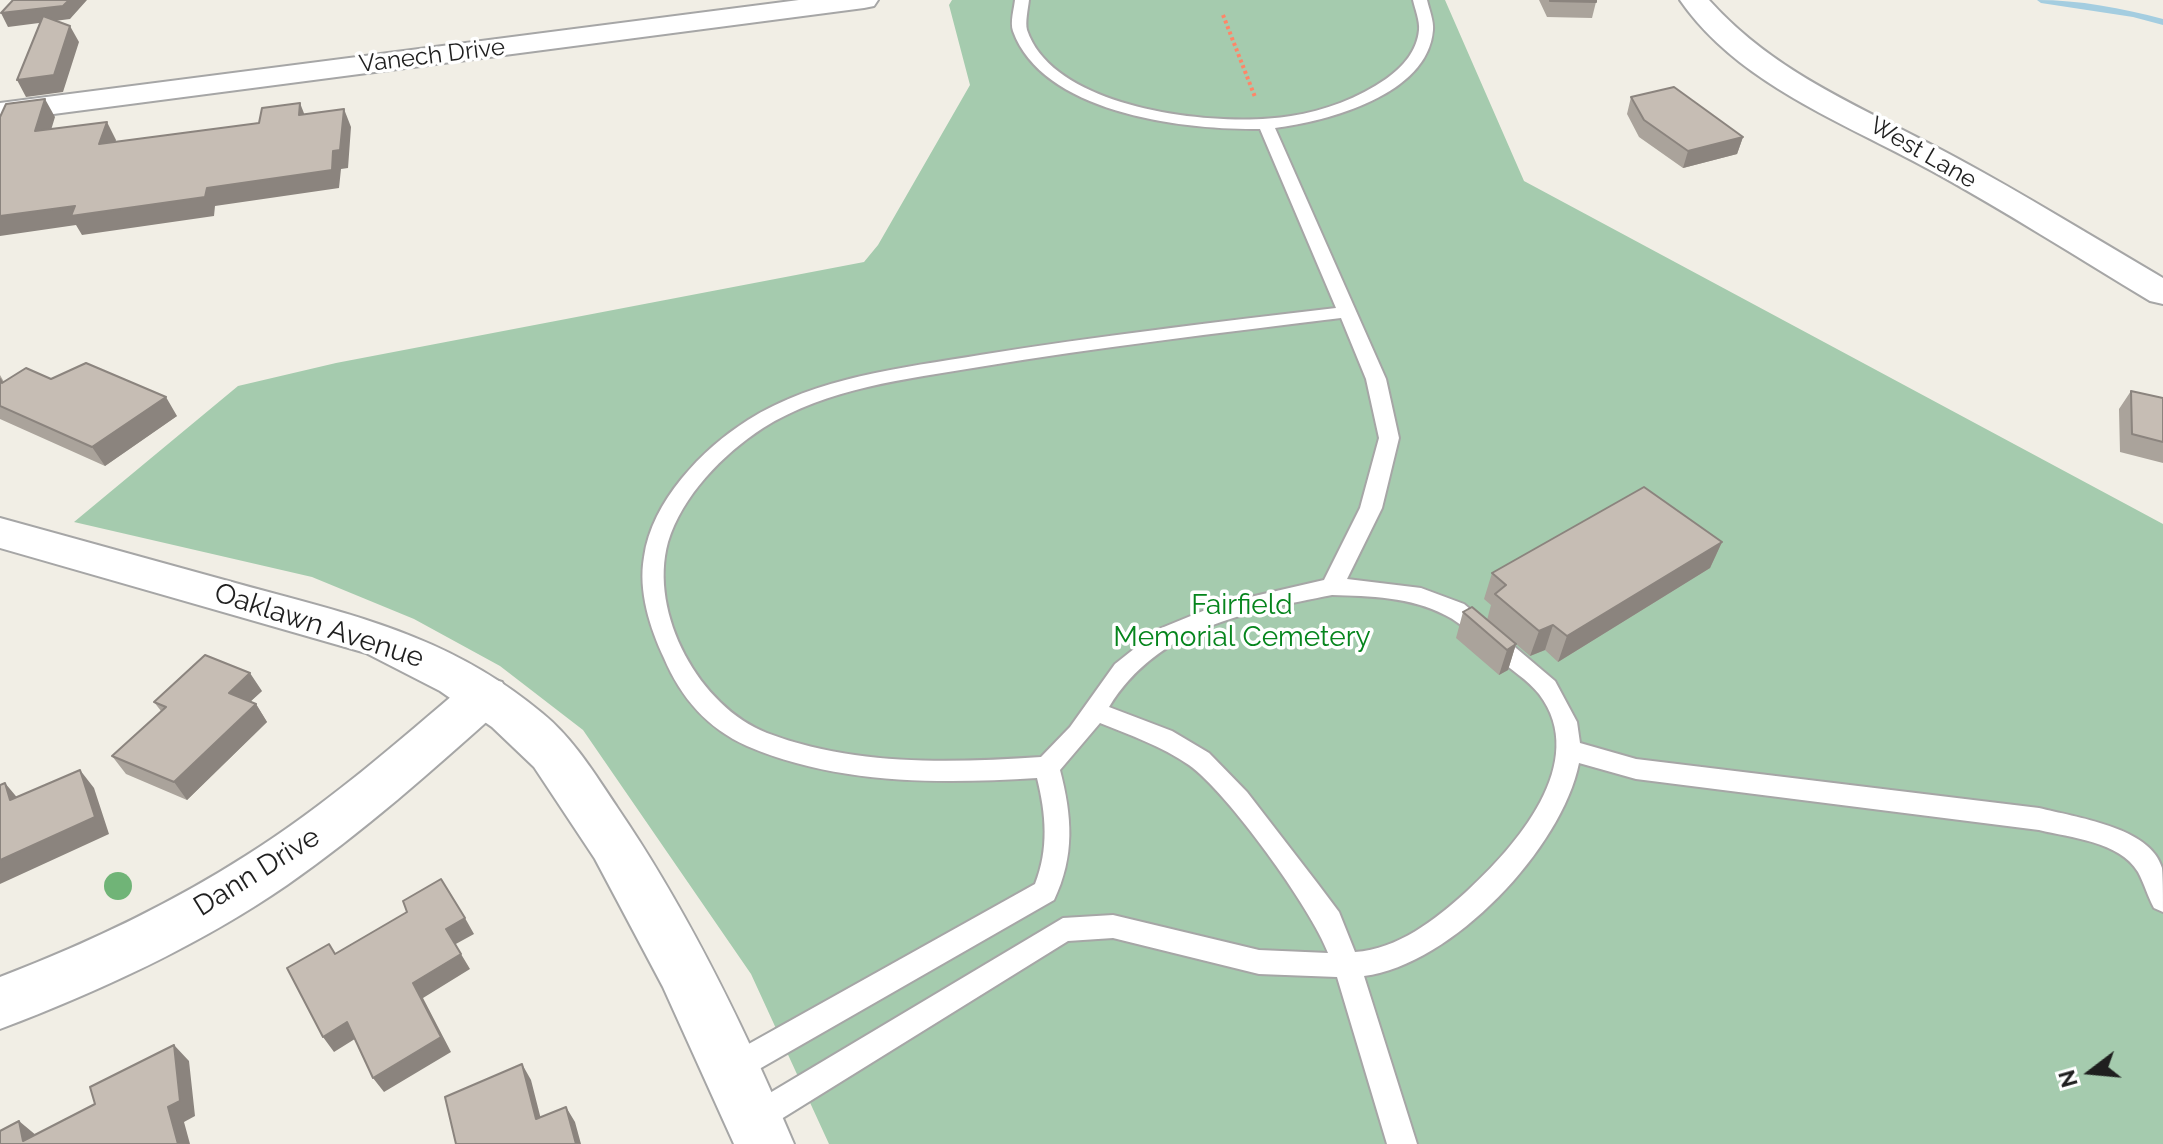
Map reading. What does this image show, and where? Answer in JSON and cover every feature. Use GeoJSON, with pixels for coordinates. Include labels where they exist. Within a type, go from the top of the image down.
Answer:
{"type":"FeatureCollection","features":[{"type":"Feature","properties":{"kind":"street","name":"Vanech Drive"},"geometry":{"type":"LineString","coordinates":[[0,112],[864,0]]}},
{"type":"Feature","properties":{"kind":"street","name":"West Lane"},"geometry":{"type":"LineString","coordinates":[[1694,0],[1722,32],[1774,74],[1944,164],[2163,293]]}},
{"type":"Feature","properties":{"kind":"street","name":"Oaklawn Avenue"},"geometry":{"type":"LineString","coordinates":[[0,533],[380,640],[437,664],[528,728],[570,780],[623,857],[680,960],[758,1132]]}},
{"type":"Feature","properties":{"kind":"street","name":"Dann Drive"},"geometry":{"type":"LineString","coordinates":[[0,1003],[99,962],[264,872],[394,775],[485,695]]}},
{"type":"Feature","properties":{"kind":"lane"},"geometry":{"type":"LineString","coordinates":[[1022,0],[1019,28],[1045,68],[1067,85],[1133,109],[1223,123],[1266,124],[1291,121],[1355,101],[1402,76],[1416,64],[1428,36],[1428,20],[1420,0]]}},
{"type":"Feature","properties":{"kind":"lane"},"geometry":{"type":"LineString","coordinates":[[1266,124],[1376,379],[1389,438],[1371,508],[1332,587]]}},
{"type":"Feature","properties":{"kind":"lane"},"geometry":{"type":"LineString","coordinates":[[758,1132],[1063,930],[1084,925],[1114,924],[1261,962],[1384,960],[1418,944],[1468,906],[1506,869],[1540,826],[1560,788],[1569,750],[1565,722],[1547,687],[1456,610],[1421,596],[1370,588],[1332,587],[1213,615],[1162,638],[1125,667],[1094,711],[1047,767],[967,772],[892,771],[815,758],[755,738],[700,701],[673,652],[654,595],[657,543],[682,494],[714,456],[757,423],[818,396],[873,382],[1027,353],[1177,331],[1349,312]]}},
{"type":"Feature","properties":{"kind":"lane"},"geometry":{"type":"LineString","coordinates":[[1094,711],[1163,738],[1200,760],[1238,799],[1329,920],[1346,963],[1374,1063],[1402,1144]]}},
{"type":"Feature","properties":{"kind":"lane"},"geometry":{"type":"LineString","coordinates":[[1569,750],[1636,769],[1680,776],[1880,797],[2039,819],[2085,830],[2126,844],[2147,863],[2163,900]]}},
{"type":"Feature","properties":{"kind":"lane"},"geometry":{"type":"LineString","coordinates":[[730,1070],[1045,892],[1056,868],[1060,821],[1047,767]]}},
{"type":"Feature","properties":{"kind":"path"},"geometry":{"type":"LineString","coordinates":[[1223,15],[1266,124]]}},
{"type":"Feature","properties":{"kind":"green space","name":"Fairfield Memorial Cemetery"},"geometry":{"type":"Polygon","coordinates":[[[952,0],[1445,0],[1524,181],[2163,524],[2163,1144],[829,1144],[751,974],[583,730],[500,666],[414,619],[312,577],[74,522],[238,386],[336,363],[864,262],[878,245],[970,85],[949,5],[952,0]]]}},
{"type":"Feature","properties":{"kind":"building"},"geometry":{"type":"Polygon","coordinates":[[[13,0],[69,0],[63,6],[1,13],[13,0]]]}},
{"type":"Feature","properties":{"kind":"building"},"geometry":{"type":"Polygon","coordinates":[[[1596,0],[1596,2],[1550,1],[1596,0]]]}},
{"type":"Feature","properties":{"kind":"building"},"geometry":{"type":"Polygon","coordinates":[[[43,16],[70,26],[54,75],[17,80],[43,16]]]}},
{"type":"Feature","properties":{"kind":"building"},"geometry":{"type":"Polygon","coordinates":[[[1674,87],[1743,137],[1688,151],[1644,120],[1631,97],[1674,87]]]}},
{"type":"Feature","properties":{"kind":"building"},"geometry":{"type":"Polygon","coordinates":[[[45,99],[35,131],[107,122],[99,144],[259,123],[262,108],[300,103],[299,115],[344,109],[340,150],[333,151],[332,170],[207,188],[205,197],[71,216],[75,206],[0,216],[0,117],[6,104],[45,99]]]}},
{"type":"Feature","properties":{"kind":"building"},"geometry":{"type":"Polygon","coordinates":[[[86,363],[166,397],[92,447],[0,406],[0,379],[2,383],[26,368],[51,379],[86,363]]]}},
{"type":"Feature","properties":{"kind":"building"},"geometry":{"type":"Polygon","coordinates":[[[2131,391],[2163,398],[2163,442],[2132,434],[2131,391]]]}},
{"type":"Feature","properties":{"kind":"building"},"geometry":{"type":"Polygon","coordinates":[[[1644,487],[1722,542],[1567,636],[1553,625],[1539,631],[1495,594],[1506,585],[1492,573],[1644,487]]]}},
{"type":"Feature","properties":{"kind":"building"},"geometry":{"type":"Polygon","coordinates":[[[1472,607],[1516,644],[1507,650],[1463,612],[1472,607]]]}},
{"type":"Feature","properties":{"kind":"building"},"geometry":{"type":"Polygon","coordinates":[[[205,655],[250,673],[229,693],[256,704],[174,782],[112,756],[166,707],[154,702],[205,655]]]}},
{"type":"Feature","properties":{"kind":"building"},"geometry":{"type":"Polygon","coordinates":[[[80,770],[95,817],[0,860],[0,785],[5,783],[10,800],[80,770]]]}},
{"type":"Feature","properties":{"kind":"building"},"geometry":{"type":"Polygon","coordinates":[[[441,879],[465,918],[446,929],[461,954],[413,983],[441,1037],[373,1078],[347,1022],[323,1037],[287,968],[329,944],[335,954],[407,912],[403,901],[441,879]]]}},
{"type":"Feature","properties":{"kind":"building"},"geometry":{"type":"Polygon","coordinates":[[[174,1045],[180,1101],[168,1107],[178,1144],[0,1144],[0,1131],[19,1121],[23,1141],[95,1104],[90,1087],[174,1045]]]}},
{"type":"Feature","properties":{"kind":"building"},"geometry":{"type":"Polygon","coordinates":[[[522,1064],[536,1119],[566,1107],[576,1144],[456,1144],[445,1097],[522,1064]]]}},
{"type":"Feature","properties":{"kind":"waterway"},"geometry":{"type":"LineString","coordinates":[[2041,0],[2134,14],[2163,22]]}}]}
